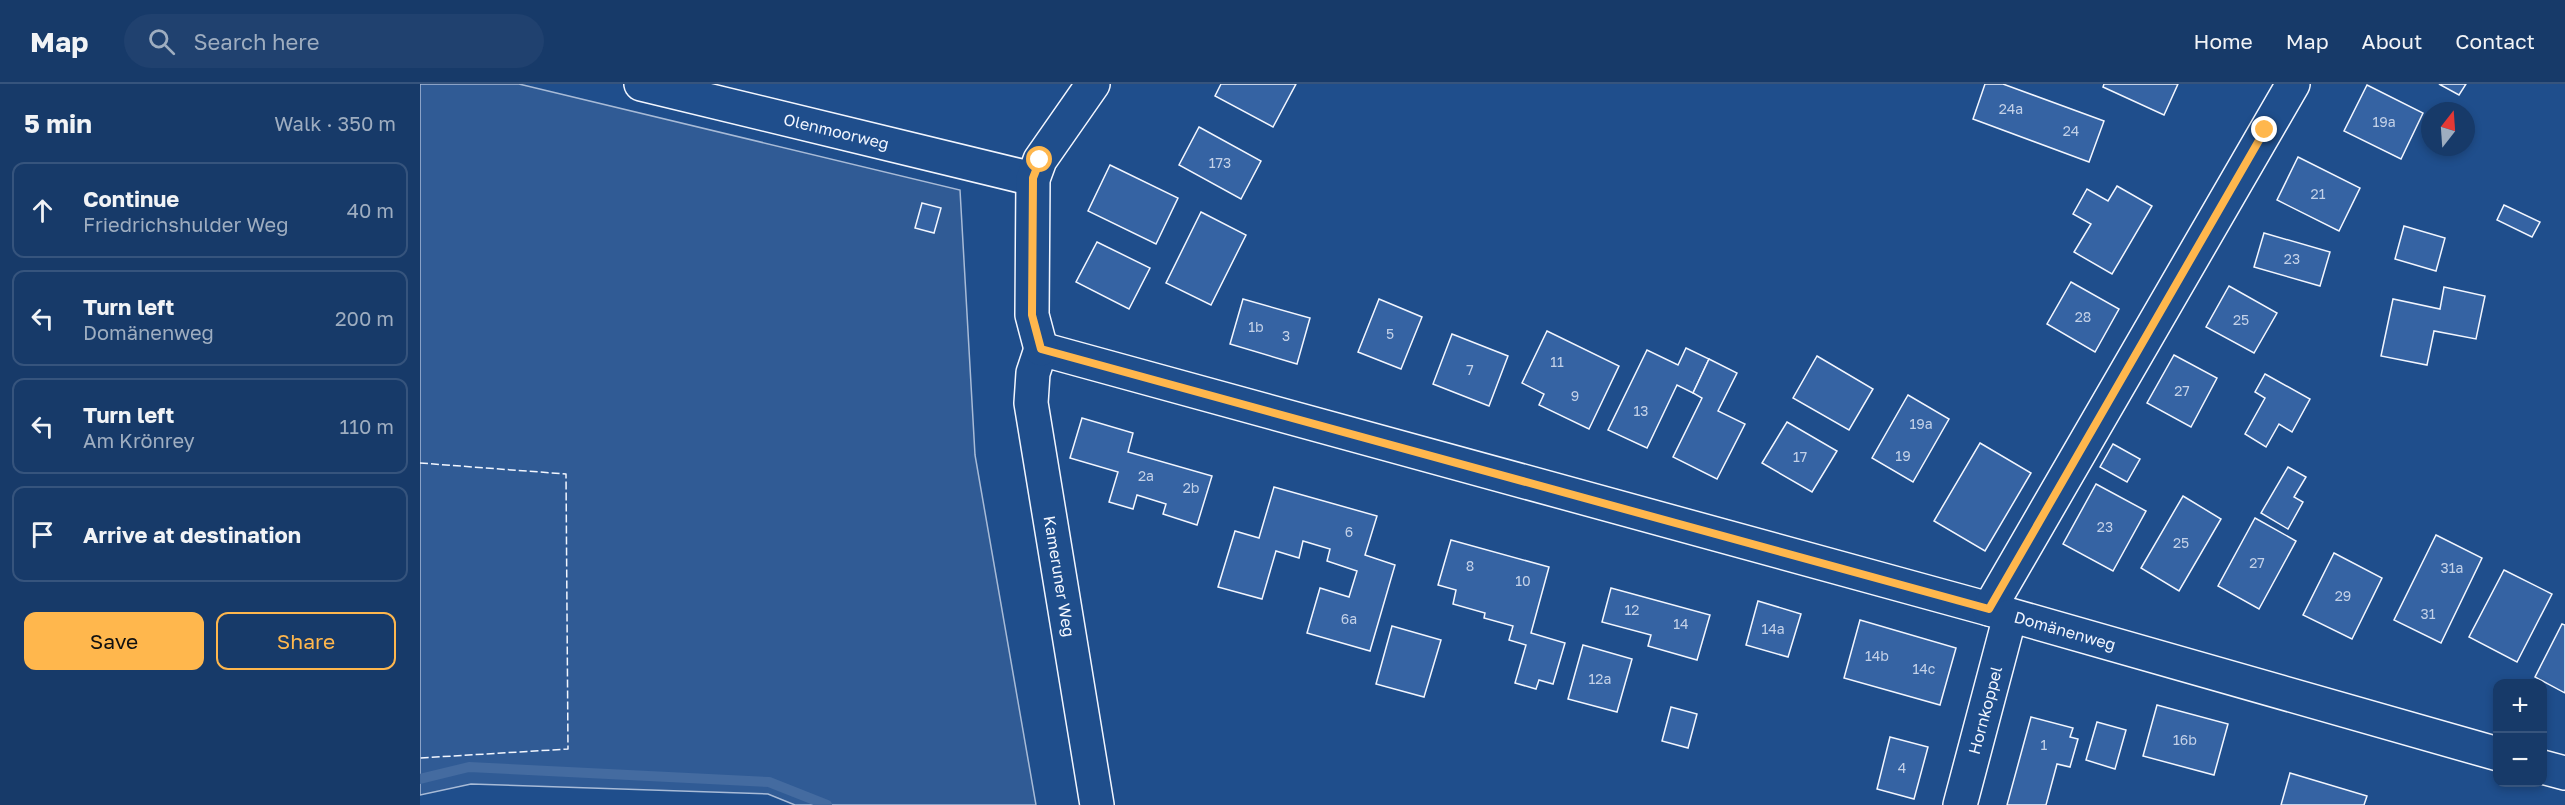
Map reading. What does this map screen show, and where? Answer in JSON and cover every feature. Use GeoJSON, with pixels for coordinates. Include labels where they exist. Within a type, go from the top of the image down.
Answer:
{"type":"FeatureCollection","features":[{"type":"Feature","properties":{"kind":"street","name":"Olenmoorweg"},"geometry":{"type":"LineString","coordinates":[[641,84],[1033,178]]}},
{"type":"Feature","properties":{"kind":"street"},"geometry":{"type":"LineString","coordinates":[[1041,349],[1032,315],[1033,178],[1040,160],[1093,84]]}},
{"type":"Feature","properties":{"kind":"street","name":"Hornkoppel"},"geometry":{"type":"LineString","coordinates":[[1960,805],[2000,612],[2292,84]]}},
{"type":"Feature","properties":{"kind":"street","name":"Domänenweg"},"geometry":{"type":"LineString","coordinates":[[1041,349],[2000,612],[2493,753]]}},
{"type":"Feature","properties":{"kind":"street","name":"Kameruner Weg"},"geometry":{"type":"LineString","coordinates":[[1041,349],[1033,373],[1031,403],[1097,805]]}},
{"type":"Feature","properties":{"kind":"street"},"geometry":{"type":"LineString","coordinates":[[2547,768],[2565,773]]}},
{"type":"Feature","properties":{"kind":"shaded area"},"geometry":{"type":"Polygon","coordinates":[[[420,84],[519,84],[960,190],[975,455],[1036,805],[795,805],[768,794],[471,784],[420,795],[420,84]]]}},
{"type":"Feature","properties":{"kind":"building"},"geometry":{"type":"Polygon","coordinates":[[[1221,84],[1296,84],[1273,127],[1215,96],[1221,84]]]}},
{"type":"Feature","properties":{"kind":"building"},"geometry":{"type":"Polygon","coordinates":[[[1985,84],[2003,84],[2104,121],[2089,162],[1973,119],[1985,84]]]}},
{"type":"Feature","properties":{"kind":"building"},"geometry":{"type":"Polygon","coordinates":[[[2104,84],[2178,84],[2164,115],[2103,87],[2104,84]]]}},
{"type":"Feature","properties":{"kind":"building"},"geometry":{"type":"Polygon","coordinates":[[[2439,84],[2466,84],[2459,95],[2439,84]]]}},
{"type":"Feature","properties":{"kind":"building"},"geometry":{"type":"Polygon","coordinates":[[[2367,85],[2421,112],[2421,117],[2401,159],[2344,131],[2367,85]]]}},
{"type":"Feature","properties":{"kind":"building"},"geometry":{"type":"Polygon","coordinates":[[[1199,127],[1261,161],[1241,199],[1179,165],[1199,127]]]}},
{"type":"Feature","properties":{"kind":"building"},"geometry":{"type":"Polygon","coordinates":[[[2298,157],[2360,188],[2339,231],[2277,200],[2298,157]]]}},
{"type":"Feature","properties":{"kind":"building"},"geometry":{"type":"Polygon","coordinates":[[[1110,165],[1178,198],[1156,244],[1088,211],[1110,165]]]}},
{"type":"Feature","properties":{"kind":"building"},"geometry":{"type":"Polygon","coordinates":[[[2117,186],[2152,206],[2112,274],[2074,252],[2091,224],[2073,214],[2087,189],[2108,201],[2117,186]]]}},
{"type":"Feature","properties":{"kind":"building"},"geometry":{"type":"Polygon","coordinates":[[[922,203],[941,208],[934,233],[915,228],[922,203]]]}},
{"type":"Feature","properties":{"kind":"building"},"geometry":{"type":"Polygon","coordinates":[[[2504,205],[2540,222],[2532,237],[2497,220],[2504,205]]]}},
{"type":"Feature","properties":{"kind":"building"},"geometry":{"type":"Polygon","coordinates":[[[1201,212],[1246,235],[1211,305],[1166,283],[1201,212]]]}},
{"type":"Feature","properties":{"kind":"building"},"geometry":{"type":"Polygon","coordinates":[[[2404,226],[2445,238],[2436,271],[2395,259],[2404,226]]]}},
{"type":"Feature","properties":{"kind":"building"},"geometry":{"type":"Polygon","coordinates":[[[2264,233],[2330,252],[2320,286],[2254,267],[2264,233]]]}},
{"type":"Feature","properties":{"kind":"building"},"geometry":{"type":"Polygon","coordinates":[[[1097,242],[1150,268],[1129,309],[1076,282],[1097,242]]]}},
{"type":"Feature","properties":{"kind":"building"},"geometry":{"type":"Polygon","coordinates":[[[2071,282],[2119,309],[2095,352],[2047,324],[2071,282]]]}},
{"type":"Feature","properties":{"kind":"building"},"geometry":{"type":"Polygon","coordinates":[[[2229,286],[2277,313],[2254,353],[2206,327],[2229,286]]]}},
{"type":"Feature","properties":{"kind":"building"},"geometry":{"type":"Polygon","coordinates":[[[2444,287],[2485,296],[2476,339],[2434,331],[2427,365],[2381,356],[2393,299],[2440,309],[2444,287]]]}},
{"type":"Feature","properties":{"kind":"building"},"geometry":{"type":"Polygon","coordinates":[[[1243,299],[1310,318],[1297,364],[1230,344],[1243,299]]]}},
{"type":"Feature","properties":{"kind":"building"},"geometry":{"type":"Polygon","coordinates":[[[1379,299],[1422,317],[1401,369],[1358,352],[1379,299]]]}},
{"type":"Feature","properties":{"kind":"building"},"geometry":{"type":"Polygon","coordinates":[[[1547,331],[1619,366],[1589,429],[1539,405],[1544,394],[1522,383],[1547,331]]]}},
{"type":"Feature","properties":{"kind":"building"},"geometry":{"type":"Polygon","coordinates":[[[1452,334],[1508,356],[1489,406],[1433,384],[1452,334]]]}},
{"type":"Feature","properties":{"kind":"building"},"geometry":{"type":"Polygon","coordinates":[[[1686,348],[1709,359],[1693,393],[1677,385],[1647,448],[1608,430],[1647,350],[1678,365],[1686,348]]]}},
{"type":"Feature","properties":{"kind":"building"},"geometry":{"type":"Polygon","coordinates":[[[2174,355],[2217,378],[2191,427],[2147,403],[2174,355]]]}},
{"type":"Feature","properties":{"kind":"building"},"geometry":{"type":"Polygon","coordinates":[[[1817,356],[1873,389],[1849,430],[1793,398],[1817,356]]]}},
{"type":"Feature","properties":{"kind":"building"},"geometry":{"type":"Polygon","coordinates":[[[1709,359],[1737,373],[1718,411],[1745,424],[1717,479],[1673,457],[1702,398],[1693,393],[1709,359]]]}},
{"type":"Feature","properties":{"kind":"building"},"geometry":{"type":"Polygon","coordinates":[[[2265,374],[2310,399],[2292,432],[2279,424],[2266,447],[2245,434],[2265,398],[2255,392],[2265,374]]]}},
{"type":"Feature","properties":{"kind":"building"},"geometry":{"type":"Polygon","coordinates":[[[1908,395],[1949,419],[1913,482],[1872,458],[1908,395]]]}},
{"type":"Feature","properties":{"kind":"building"},"geometry":{"type":"Polygon","coordinates":[[[1082,418],[1133,433],[1128,452],[1212,476],[1197,525],[1163,514],[1166,504],[1137,495],[1133,509],[1109,502],[1118,472],[1070,458],[1082,418]]]}},
{"type":"Feature","properties":{"kind":"building"},"geometry":{"type":"Polygon","coordinates":[[[1787,422],[1837,451],[1812,492],[1762,463],[1787,422]]]}},
{"type":"Feature","properties":{"kind":"building"},"geometry":{"type":"Polygon","coordinates":[[[1980,443],[2031,473],[1985,551],[1934,521],[1980,443]]]}},
{"type":"Feature","properties":{"kind":"building"},"geometry":{"type":"Polygon","coordinates":[[[2113,444],[2140,459],[2127,482],[2100,467],[2113,444]]]}},
{"type":"Feature","properties":{"kind":"building"},"geometry":{"type":"Polygon","coordinates":[[[2288,467],[2306,477],[2294,497],[2303,502],[2288,529],[2261,513],[2288,467]]]}},
{"type":"Feature","properties":{"kind":"building"},"geometry":{"type":"Polygon","coordinates":[[[2096,484],[2146,511],[2113,571],[2063,544],[2096,484]]]}},
{"type":"Feature","properties":{"kind":"building"},"geometry":{"type":"Polygon","coordinates":[[[1274,487],[1377,516],[1365,555],[1395,565],[1370,651],[1307,633],[1320,588],[1349,597],[1357,571],[1327,561],[1330,549],[1303,541],[1299,558],[1276,551],[1262,599],[1218,587],[1235,531],[1259,538],[1274,487]]]}},
{"type":"Feature","properties":{"kind":"building"},"geometry":{"type":"Polygon","coordinates":[[[2183,496],[2221,519],[2179,591],[2141,568],[2183,496]]]}},
{"type":"Feature","properties":{"kind":"building"},"geometry":{"type":"Polygon","coordinates":[[[2255,518],[2296,541],[2259,609],[2218,586],[2255,518]]]}},
{"type":"Feature","properties":{"kind":"building"},"geometry":{"type":"Polygon","coordinates":[[[2436,535],[2482,558],[2441,643],[2394,620],[2436,535]]]}},
{"type":"Feature","properties":{"kind":"building"},"geometry":{"type":"Polygon","coordinates":[[[1451,540],[1549,567],[1531,633],[1565,643],[1553,684],[1539,680],[1536,689],[1515,683],[1526,645],[1509,640],[1513,626],[1484,618],[1485,613],[1453,604],[1456,590],[1438,585],[1451,540]]]}},
{"type":"Feature","properties":{"kind":"building"},"geometry":{"type":"Polygon","coordinates":[[[2334,553],[2382,578],[2352,639],[2303,615],[2334,553]]]}},
{"type":"Feature","properties":{"kind":"building"},"geometry":{"type":"Polygon","coordinates":[[[2504,570],[2552,594],[2517,662],[2469,637],[2504,570]]]}},
{"type":"Feature","properties":{"kind":"building"},"geometry":{"type":"Polygon","coordinates":[[[1611,588],[1710,615],[1697,660],[1648,646],[1651,635],[1602,622],[1611,588]]]}},
{"type":"Feature","properties":{"kind":"building"},"geometry":{"type":"Polygon","coordinates":[[[1758,601],[1801,614],[1788,657],[1746,645],[1758,601]]]}},
{"type":"Feature","properties":{"kind":"building"},"geometry":{"type":"Polygon","coordinates":[[[1860,620],[1956,648],[1940,705],[1844,678],[1860,620]]]}},
{"type":"Feature","properties":{"kind":"building"},"geometry":{"type":"Polygon","coordinates":[[[2562,624],[2565,625],[2565,693],[2547,683],[2547,679],[2535,677],[2562,624]]]}},
{"type":"Feature","properties":{"kind":"building"},"geometry":{"type":"Polygon","coordinates":[[[1392,626],[1441,640],[1424,697],[1376,684],[1392,626]]]}},
{"type":"Feature","properties":{"kind":"building"},"geometry":{"type":"Polygon","coordinates":[[[1583,645],[1632,659],[1617,712],[1568,699],[1583,645]]]}},
{"type":"Feature","properties":{"kind":"building"},"geometry":{"type":"Polygon","coordinates":[[[2157,705],[2228,724],[2214,775],[2143,756],[2157,705]]]}},
{"type":"Feature","properties":{"kind":"building"},"geometry":{"type":"Polygon","coordinates":[[[1671,707],[1697,714],[1688,748],[1662,741],[1671,707]]]}},
{"type":"Feature","properties":{"kind":"building"},"geometry":{"type":"Polygon","coordinates":[[[2031,717],[2073,728],[2070,737],[2078,739],[2070,767],[2057,764],[2046,805],[2007,805],[2031,717]]]}},
{"type":"Feature","properties":{"kind":"building"},"geometry":{"type":"Polygon","coordinates":[[[2097,722],[2126,730],[2115,769],[2086,760],[2097,722]]]}},
{"type":"Feature","properties":{"kind":"building"},"geometry":{"type":"Polygon","coordinates":[[[1890,737],[1928,747],[1914,799],[1877,789],[1890,737]]]}},
{"type":"Feature","properties":{"kind":"building"},"geometry":{"type":"Polygon","coordinates":[[[2290,773],[2367,796],[2364,805],[2281,805],[2290,773]]]}},
{"type":"Feature","properties":{"kind":"waterway"},"geometry":{"type":"LineString","coordinates":[[420,779],[469,767],[769,782],[827,805]]}},
{"type":"Feature","properties":{"kind":"fence"},"geometry":{"type":"LineString","coordinates":[[420,463],[566,474],[568,749],[420,758]]}},
{"type":"Feature","properties":{"kind":"route"},"geometry":{"type":"LineString","coordinates":[[1040,160],[1033,178],[1032,315],[1041,349],[1989,609],[2265,130]]}}]}
